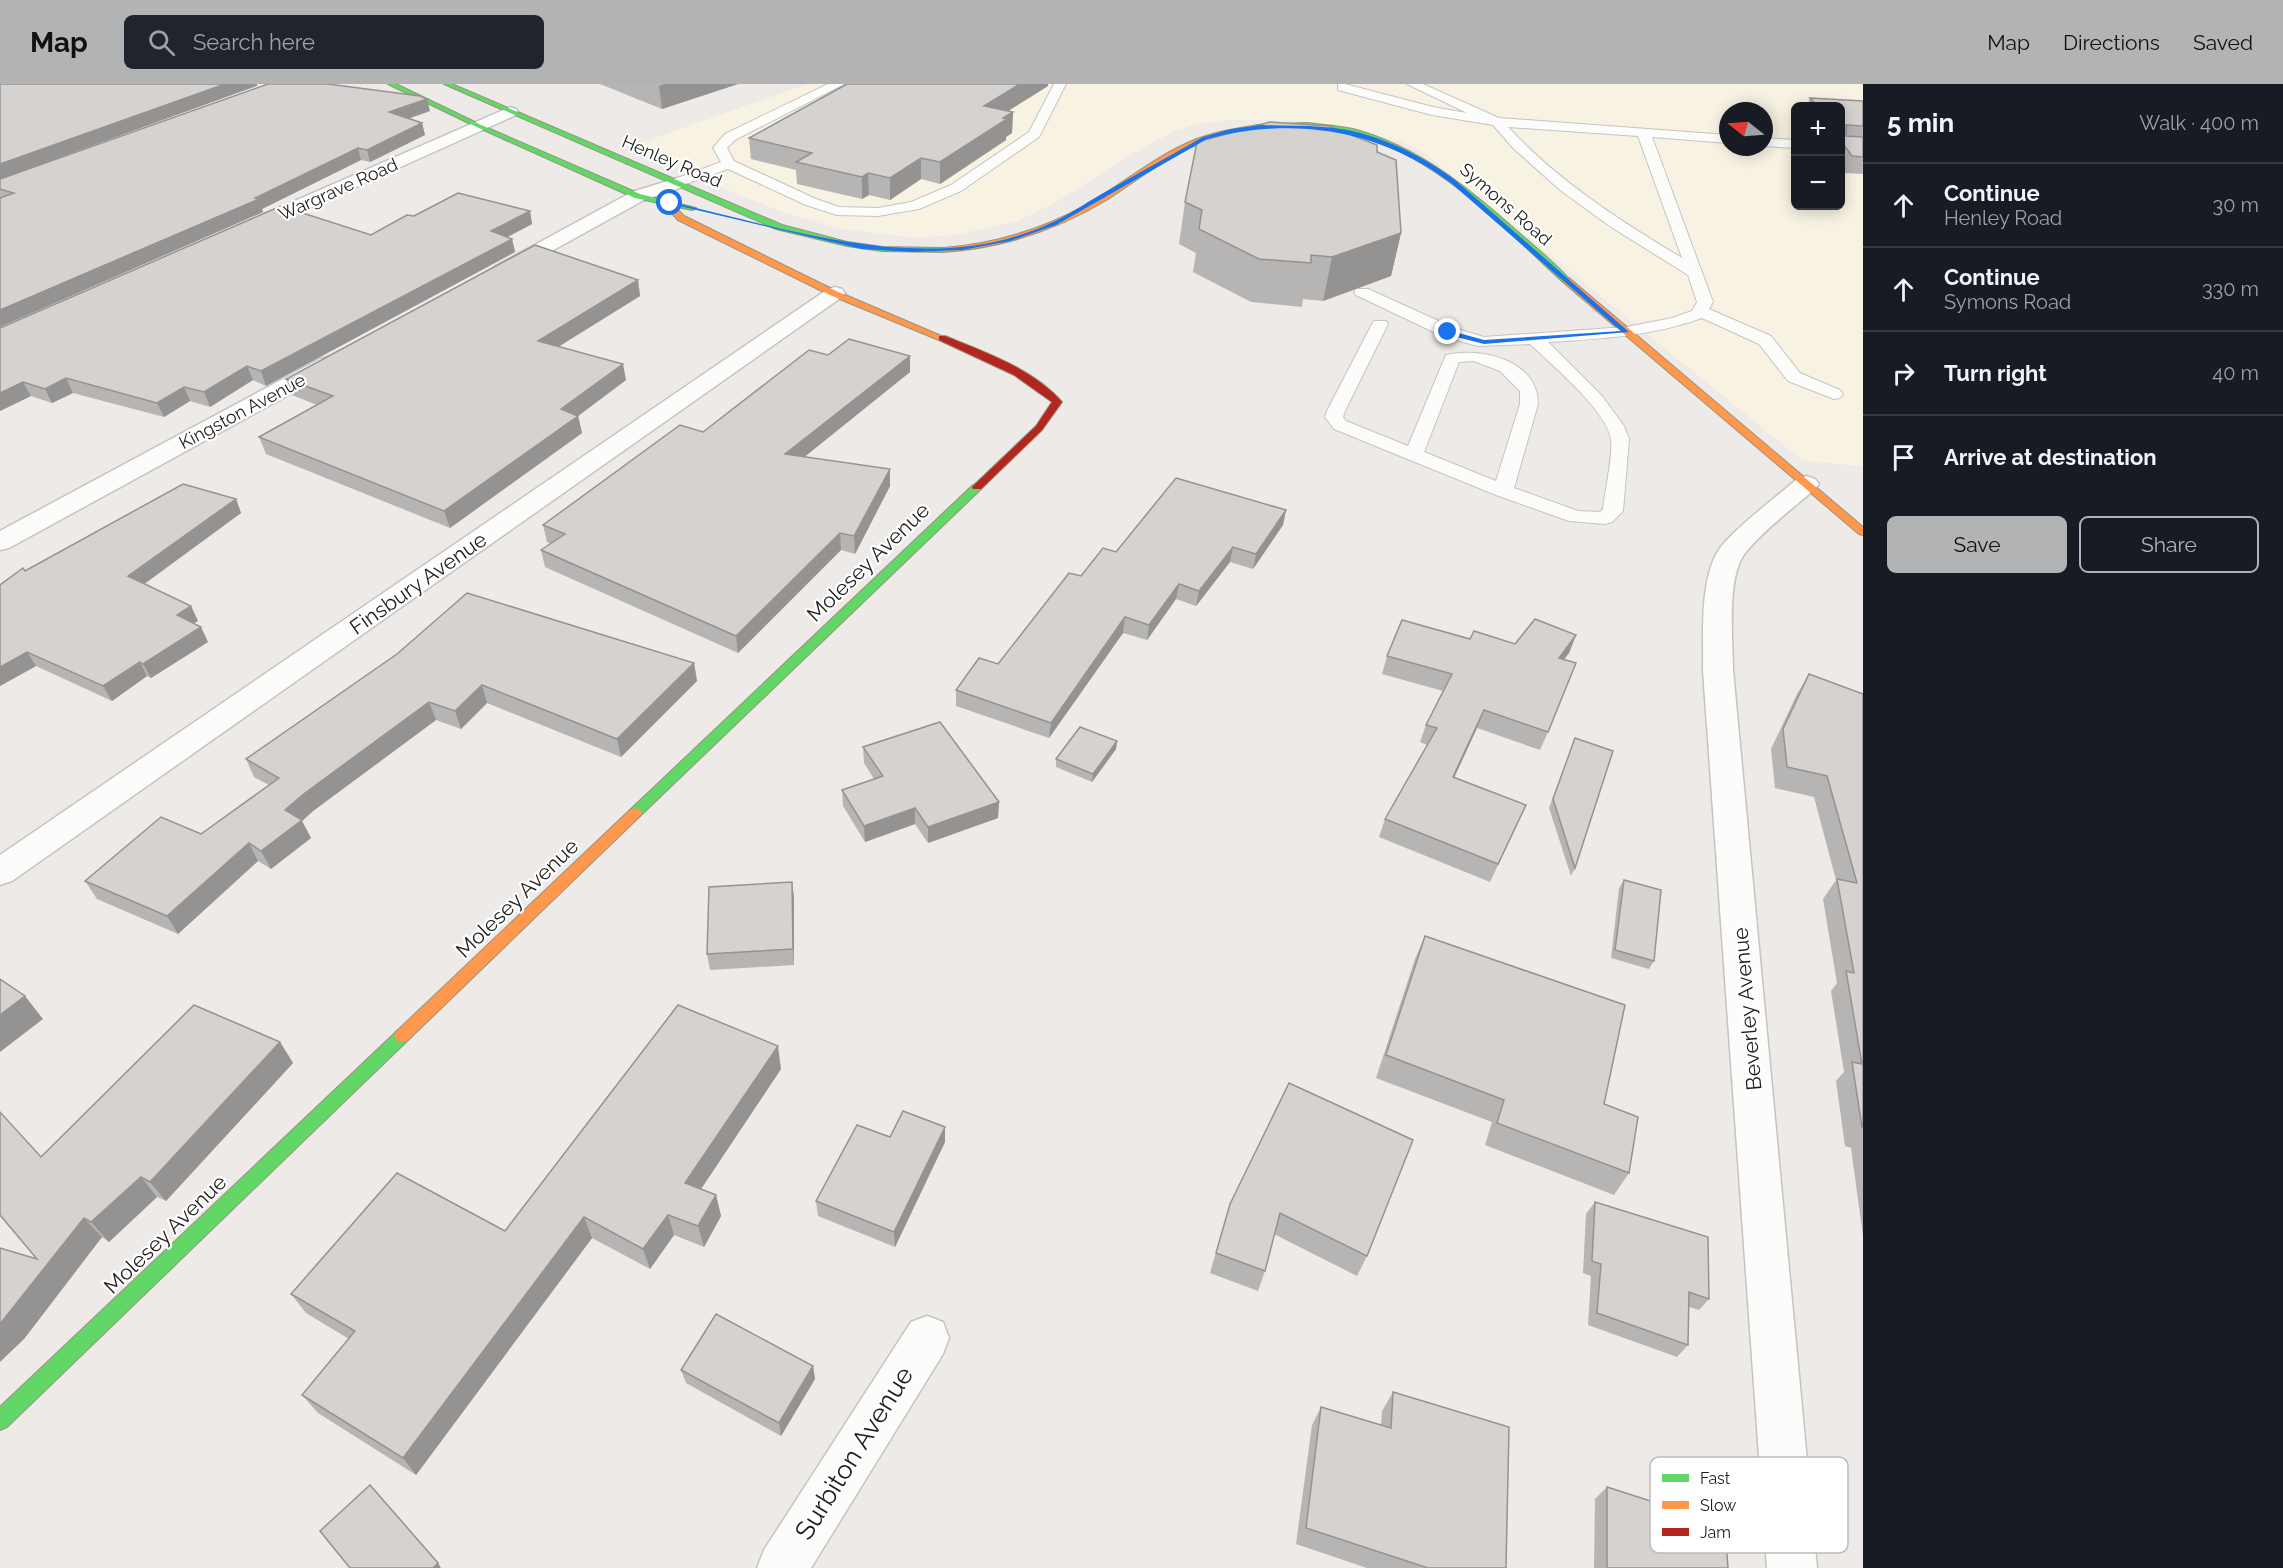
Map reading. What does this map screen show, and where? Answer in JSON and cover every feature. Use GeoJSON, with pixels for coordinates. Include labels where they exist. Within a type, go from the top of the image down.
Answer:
{"type":"FeatureCollection","features":[{"type":"Feature","properties":{"kind":"main road"},"geometry":{"type":"LineString","coordinates":[[391,84],[479,126],[638,196]]}},
{"type":"Feature","properties":{"kind":"main road","name":"Henley Road"},"geometry":{"type":"LineString","coordinates":[[447,84],[510,112],[673,193],[779,227]]}},
{"type":"Feature","properties":{"kind":"main road","name":"Symons Road"},"geometry":{"type":"LineString","coordinates":[[779,227],[836,243],[884,250],[930,250],[982,246],[1027,235],[1054,224],[1205,138],[1231,131],[1262,127],[1325,128],[1381,141],[1430,164],[1453,182],[1863,532]]}},
{"type":"Feature","properties":{"kind":"main road","name":"Henley Road"},"geometry":{"type":"LineString","coordinates":[[673,193],[779,227]]}},
{"type":"Feature","properties":{"kind":"main road","name":"Henley Road"},"geometry":{"type":"LineString","coordinates":[[673,193],[672,209],[681,218],[835,294],[894,316],[1011,370],[1038,386],[1057,402]]}},
{"type":"Feature","properties":{"kind":"main road","name":"Molesey Avenue"},"geometry":{"type":"LineString","coordinates":[[0,1420],[1030,436],[1049,416],[1057,402]]}},
{"type":"Feature","properties":{"kind":"street","name":"Wargrave Road"},"geometry":{"type":"LineString","coordinates":[[228,237],[510,112]]}},
{"type":"Feature","properties":{"kind":"street"},"geometry":{"type":"LineString","coordinates":[[480,282],[638,196],[673,193]]}},
{"type":"Feature","properties":{"kind":"street","name":"Finsbury Avenue"},"geometry":{"type":"LineString","coordinates":[[0,873],[835,294]]}},
{"type":"Feature","properties":{"kind":"street","name":"Kingston Avenue"},"geometry":{"type":"LineString","coordinates":[[0,542],[344,356]]}},
{"type":"Feature","properties":{"kind":"street","name":"Beverley Avenue"},"geometry":{"type":"LineString","coordinates":[[1784,1457],[1718,670],[1719,604],[1723,570],[1733,549],[1806,484]]}},
{"type":"Feature","properties":{"kind":"street","name":"Surbiton Avenue"},"geometry":{"type":"LineString","coordinates":[[782,1568],[927,1338]]}},
{"type":"Feature","properties":{"kind":"street","name":"Beverley Avenue"},"geometry":{"type":"LineString","coordinates":[[1791,1553],[1792,1568]]}},
{"type":"Feature","properties":{"kind":"lane"},"geometry":{"type":"LineString","coordinates":[[838,84],[722,143],[720,148],[722,155],[729,164],[811,202],[837,211],[878,212],[914,206],[956,188],[1034,134],[1059,84]]}},
{"type":"Feature","properties":{"kind":"lane"},"geometry":{"type":"LineString","coordinates":[[1413,84],[1497,122],[1520,149],[1562,185],[1627,231],[1696,274]]}},
{"type":"Feature","properties":{"kind":"lane"},"geometry":{"type":"LineString","coordinates":[[1455,84],[1460,105]]}},
{"type":"Feature","properties":{"kind":"lane"},"geometry":{"type":"LineString","coordinates":[[1342,87],[1432,111],[1497,122],[1719,139]]}},
{"type":"Feature","properties":{"kind":"lane"},"geometry":{"type":"LineString","coordinates":[[1362,292],[1448,332],[1484,342],[1626,332],[1676,322],[1698,314],[1705,302],[1644,134]]}},
{"type":"Feature","properties":{"kind":"lane"},"geometry":{"type":"LineString","coordinates":[[1773,143],[1791,144]]}},
{"type":"Feature","properties":{"kind":"lane"},"geometry":{"type":"LineString","coordinates":[[673,193],[729,164]]}},
{"type":"Feature","properties":{"kind":"lane"},"geometry":{"type":"LineString","coordinates":[[1700,311],[1765,340],[1794,377],[1834,394]]}},
{"type":"Feature","properties":{"kind":"lane"},"geometry":{"type":"LineString","coordinates":[[1380,324],[1334,417],[1340,425],[1503,491],[1576,517],[1605,518],[1613,511],[1620,439],[1617,428],[1605,410],[1536,340]]}},
{"type":"Feature","properties":{"kind":"lane"},"geometry":{"type":"LineString","coordinates":[[1414,454],[1452,359],[1476,358],[1500,363],[1511,370],[1529,391],[1529,404],[1503,491]]}},
{"type":"Feature","properties":{"kind":"shaded area"},"geometry":{"type":"Polygon","coordinates":[[[807,84],[1863,84],[1863,466],[1803,461],[1422,151],[1397,140],[1298,121],[1229,120],[1197,124],[1172,132],[1122,160],[1060,200],[1018,221],[955,235],[915,238],[836,228],[788,214],[727,190],[635,145],[807,84]]]}},
{"type":"Feature","properties":{"kind":"building"},"geometry":{"type":"Polygon","coordinates":[[[0,84],[225,84],[0,164],[0,84]]]}},
{"type":"Feature","properties":{"kind":"building"},"geometry":{"type":"Polygon","coordinates":[[[268,84],[328,84],[420,96],[427,99],[389,112],[422,123],[367,150],[358,148],[255,198],[259,199],[0,310],[0,198],[14,193],[0,189],[0,179],[268,84]]]}},
{"type":"Feature","properties":{"kind":"building"},"geometry":{"type":"Polygon","coordinates":[[[847,84],[1020,84],[984,106],[1013,112],[1003,118],[1007,119],[940,162],[921,158],[890,178],[868,173],[862,177],[796,162],[812,153],[749,138],[847,84]]]}},
{"type":"Feature","properties":{"kind":"building"},"geometry":{"type":"Polygon","coordinates":[[[1810,98],[1863,101],[1863,126],[1846,125],[1846,136],[1863,137],[1863,157],[1852,156],[1845,147],[1845,102],[1814,102],[1810,98]]]}},
{"type":"Feature","properties":{"kind":"building"},"geometry":{"type":"Polygon","coordinates":[[[1270,122],[1328,126],[1377,145],[1377,152],[1396,160],[1401,233],[1332,257],[1311,255],[1311,263],[1259,259],[1199,229],[1202,210],[1185,202],[1197,142],[1270,122]]]}},
{"type":"Feature","properties":{"kind":"building"},"geometry":{"type":"Polygon","coordinates":[[[458,193],[530,211],[491,231],[512,239],[261,371],[247,366],[204,392],[184,387],[157,403],[66,378],[45,389],[23,382],[0,393],[0,328],[281,206],[371,235],[407,215],[414,216],[458,193]]]}},
{"type":"Feature","properties":{"kind":"building"},"geometry":{"type":"Polygon","coordinates":[[[535,245],[638,280],[538,341],[623,364],[561,409],[578,416],[444,511],[259,437],[333,396],[286,379],[535,245]]]}},
{"type":"Feature","properties":{"kind":"building"},"geometry":{"type":"Polygon","coordinates":[[[849,339],[910,356],[785,454],[890,469],[854,536],[840,533],[736,636],[541,550],[565,534],[543,525],[680,425],[703,432],[809,350],[828,355],[849,339]]]}},
{"type":"Feature","properties":{"kind":"building"},"geometry":{"type":"Polygon","coordinates":[[[1176,478],[1286,510],[1256,554],[1233,547],[1199,591],[1179,584],[1149,625],[1125,617],[1051,723],[956,690],[979,658],[998,664],[1069,573],[1081,576],[1103,548],[1116,552],[1176,478]]]}},
{"type":"Feature","properties":{"kind":"building"},"geometry":{"type":"Polygon","coordinates":[[[183,484],[236,499],[128,576],[191,606],[177,615],[201,627],[103,686],[27,652],[0,667],[0,585],[23,568],[25,571],[183,484]]]}},
{"type":"Feature","properties":{"kind":"building"},"geometry":{"type":"Polygon","coordinates":[[[467,593],[694,663],[617,739],[482,685],[455,711],[429,702],[285,810],[302,820],[261,851],[249,843],[167,916],[85,881],[161,817],[201,834],[279,778],[246,759],[397,654],[467,593]]]}},
{"type":"Feature","properties":{"kind":"building"},"geometry":{"type":"Polygon","coordinates":[[[1535,619],[1576,635],[1559,658],[1576,663],[1548,732],[1484,710],[1453,777],[1526,805],[1498,864],[1385,819],[1437,728],[1426,725],[1452,674],[1387,656],[1402,620],[1470,639],[1474,631],[1515,644],[1535,619]]]}},
{"type":"Feature","properties":{"kind":"building"},"geometry":{"type":"Polygon","coordinates":[[[1809,674],[1863,694],[1863,1127],[1852,1062],[1862,1064],[1846,971],[1854,973],[1837,879],[1857,883],[1827,776],[1787,767],[1783,729],[1809,674]]]}},
{"type":"Feature","properties":{"kind":"building"},"geometry":{"type":"Polygon","coordinates":[[[940,722],[999,802],[928,827],[915,808],[864,826],[842,790],[883,776],[863,747],[940,722]]]}},
{"type":"Feature","properties":{"kind":"building"},"geometry":{"type":"Polygon","coordinates":[[[1080,727],[1117,741],[1093,774],[1056,759],[1080,727]]]}},
{"type":"Feature","properties":{"kind":"building"},"geometry":{"type":"Polygon","coordinates":[[[1575,738],[1613,751],[1575,868],[1553,799],[1575,738]]]}},
{"type":"Feature","properties":{"kind":"building"},"geometry":{"type":"Polygon","coordinates":[[[1624,880],[1661,890],[1654,961],[1615,950],[1624,880]]]}},
{"type":"Feature","properties":{"kind":"building"},"geometry":{"type":"Polygon","coordinates":[[[792,882],[793,949],[707,954],[709,887],[792,882]]]}},
{"type":"Feature","properties":{"kind":"building"},"geometry":{"type":"Polygon","coordinates":[[[1425,936],[1625,1005],[1604,1104],[1638,1117],[1629,1173],[1497,1123],[1504,1100],[1386,1055],[1425,936]]]}},
{"type":"Feature","properties":{"kind":"building"},"geometry":{"type":"Polygon","coordinates":[[[0,979],[25,996],[0,1015],[0,979]]]}},
{"type":"Feature","properties":{"kind":"building"},"geometry":{"type":"Polygon","coordinates":[[[194,1005],[280,1042],[150,1182],[141,1177],[91,1222],[84,1218],[0,1324],[0,1248],[37,1259],[0,1215],[0,1112],[41,1157],[194,1005]]]}},
{"type":"Feature","properties":{"kind":"building"},"geometry":{"type":"Polygon","coordinates":[[[678,1005],[778,1046],[685,1183],[716,1195],[698,1226],[668,1215],[643,1249],[584,1217],[403,1458],[302,1395],[355,1331],[291,1294],[397,1173],[505,1231],[678,1005]]]}},
{"type":"Feature","properties":{"kind":"building"},"geometry":{"type":"Polygon","coordinates":[[[1289,1083],[1413,1140],[1367,1256],[1280,1213],[1265,1271],[1216,1253],[1230,1204],[1289,1083]]]}},
{"type":"Feature","properties":{"kind":"building"},"geometry":{"type":"Polygon","coordinates":[[[903,1111],[945,1127],[894,1232],[816,1201],[857,1125],[890,1137],[903,1111]]]}},
{"type":"Feature","properties":{"kind":"building"},"geometry":{"type":"Polygon","coordinates":[[[1595,1202],[1708,1237],[1709,1299],[1689,1292],[1688,1345],[1597,1313],[1601,1264],[1592,1261],[1595,1202]]]}},
{"type":"Feature","properties":{"kind":"building"},"geometry":{"type":"Polygon","coordinates":[[[716,1314],[813,1366],[779,1423],[681,1370],[716,1314]]]}},
{"type":"Feature","properties":{"kind":"building"},"geometry":{"type":"Polygon","coordinates":[[[1393,1392],[1509,1427],[1506,1568],[1428,1568],[1306,1528],[1321,1407],[1391,1428],[1393,1392]]]}},
{"type":"Feature","properties":{"kind":"building"},"geometry":{"type":"Polygon","coordinates":[[[370,1485],[438,1563],[433,1568],[350,1568],[320,1531],[370,1485]]]}},
{"type":"Feature","properties":{"kind":"building"},"geometry":{"type":"Polygon","coordinates":[[[1607,1487],[1650,1501],[1650,1553],[1727,1553],[1728,1568],[1607,1568],[1607,1487]]]}},
{"type":"Feature","properties":{"kind":"traffic: fast"},"geometry":{"type":"LineString","coordinates":[[391,84],[479,126],[638,196],[692,208]]}},
{"type":"Feature","properties":{"kind":"traffic: fast"},"geometry":{"type":"LineString","coordinates":[[447,84],[779,227],[847,244],[882,249],[943,250]]}},
{"type":"Feature","properties":{"kind":"traffic: fast"},"geometry":{"type":"LineString","coordinates":[[1258,127],[1307,125],[1351,131],[1392,145],[1429,165],[1464,190],[1566,280]]}},
{"type":"Feature","properties":{"kind":"traffic: fast"},"geometry":{"type":"LineString","coordinates":[[635,813],[977,487]]}},
{"type":"Feature","properties":{"kind":"traffic: fast"},"geometry":{"type":"LineString","coordinates":[[0,1420],[402,1036]]}},
{"type":"Feature","properties":{"kind":"traffic: slow"},"geometry":{"type":"LineString","coordinates":[[943,250],[1000,242],[1055,223],[1090,206],[1195,142],[1258,127]]}},
{"type":"Feature","properties":{"kind":"traffic: slow"},"geometry":{"type":"LineString","coordinates":[[670,203],[672,209],[681,218],[833,293],[942,338]]}},
{"type":"Feature","properties":{"kind":"traffic: slow"},"geometry":{"type":"LineString","coordinates":[[1566,280],[1863,532]]}},
{"type":"Feature","properties":{"kind":"traffic: slow"},"geometry":{"type":"LineString","coordinates":[[402,1036],[635,813]]}},
{"type":"Feature","properties":{"kind":"traffic: jam"},"geometry":{"type":"LineString","coordinates":[[942,338],[988,357],[1018,373],[1057,402],[1039,428],[977,487]]}},
{"type":"Feature","properties":{"kind":"route"},"geometry":{"type":"LineString","coordinates":[[670,203],[779,227],[836,243],[884,250],[962,249],[1027,235],[1054,224],[1205,138],[1231,131],[1262,127],[1325,128],[1396,146],[1430,164],[1626,332],[1516,342],[1484,342],[1448,332]]}}]}
